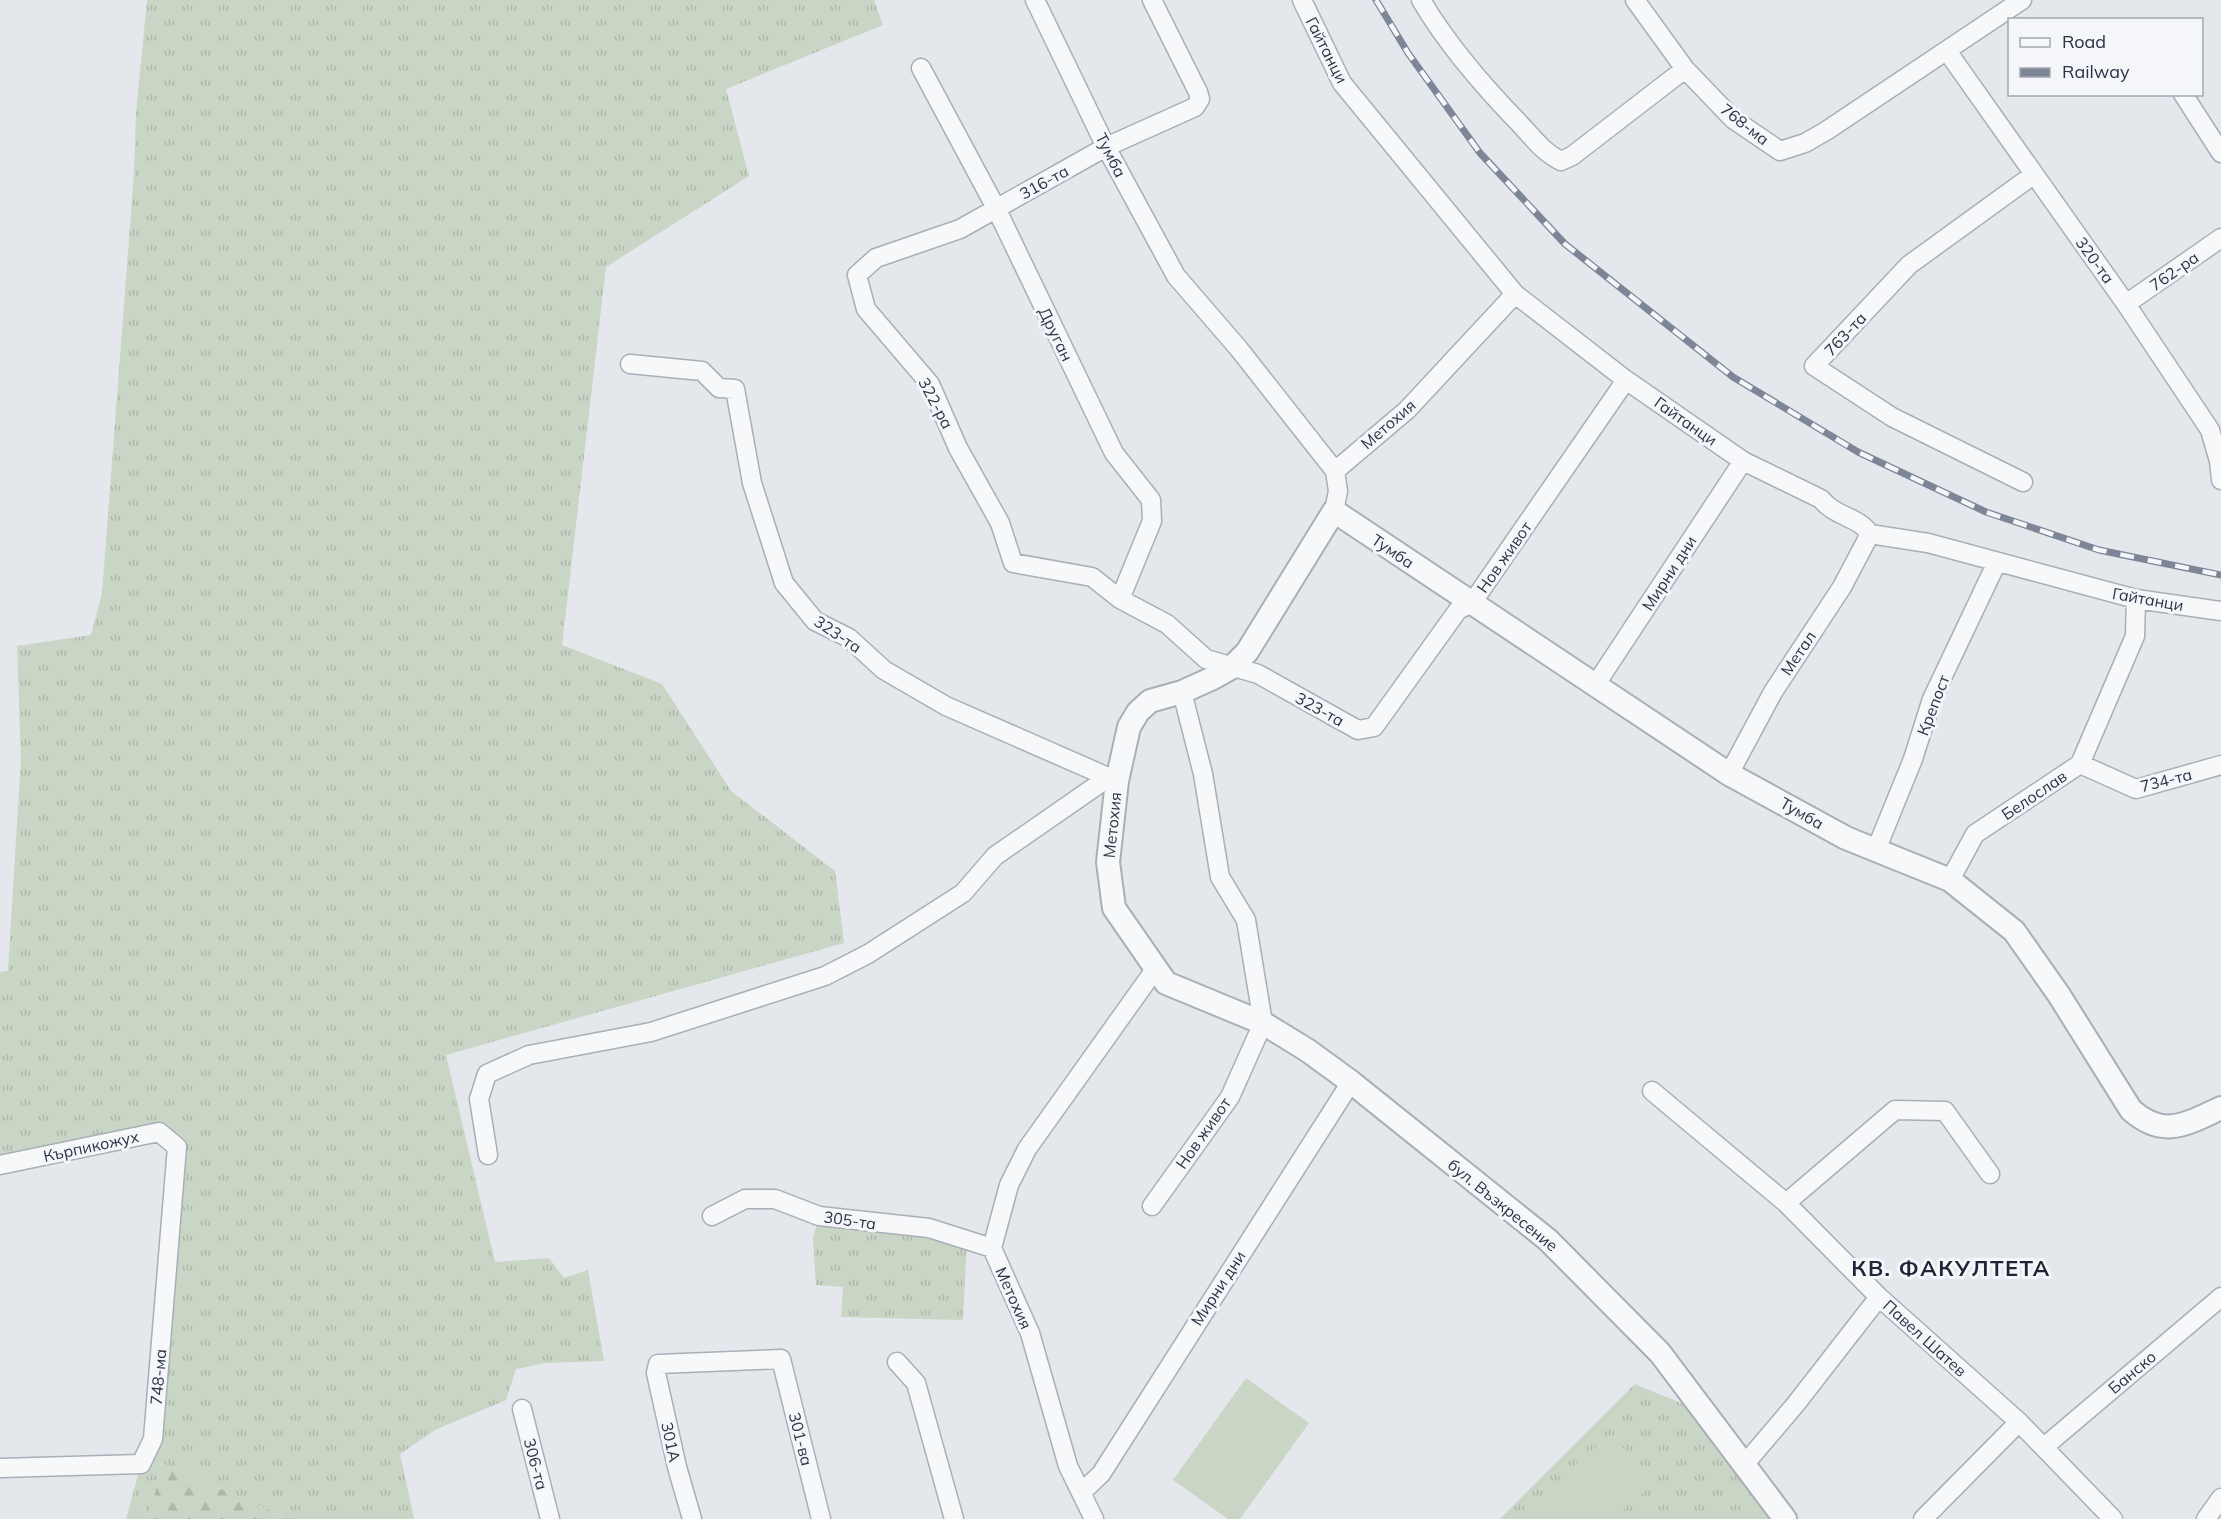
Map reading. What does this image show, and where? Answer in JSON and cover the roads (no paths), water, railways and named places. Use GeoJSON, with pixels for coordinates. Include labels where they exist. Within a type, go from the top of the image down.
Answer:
{"type":"FeatureCollection","features":[{"type":"Feature","properties":{"kind":"street","name":"Тумба"},"geometry":{"type":"LineString","coordinates":[[1035,0],[1106,147],[1176,276],[1239,350],[1335,471]]}},
{"type":"Feature","properties":{"kind":"street","name":"316-та"},"geometry":{"type":"LineString","coordinates":[[876,258],[960,229],[1106,147],[1195,106],[1200,99],[1198,92],[1152,0]]}},
{"type":"Feature","properties":{"kind":"street","name":"Гайтанци"},"geometry":{"type":"LineString","coordinates":[[1302,0],[1342,83],[1515,294],[1626,380],[1743,461],[1821,499],[1829,509],[1863,524],[1870,534],[1928,543],[2136,599],[2221,611]]}},
{"type":"Feature","properties":{"kind":"street"},"geometry":{"type":"LineString","coordinates":[[1420,0],[1444,38],[1500,104],[1549,156],[1561,161],[1572,156],[1685,69]]}},
{"type":"Feature","properties":{"kind":"street","name":"768-ма"},"geometry":{"type":"LineString","coordinates":[[1635,0],[1685,69],[1733,119],[1780,151],[1805,143],[1826,131],[1947,51]]}},
{"type":"Feature","properties":{"kind":"street"},"geometry":{"type":"LineString","coordinates":[[1947,51],[2022,0]]}},
{"type":"Feature","properties":{"kind":"street","name":"320-та"},"geometry":{"type":"LineString","coordinates":[[1947,51],[2126,304],[2210,430],[2220,461],[2221,480]]}},
{"type":"Feature","properties":{"kind":"street","name":"Друган"},"geometry":{"type":"LineString","coordinates":[[921,69],[996,208],[1114,453],[1151,500],[1152,520],[1120,599]]}},
{"type":"Feature","properties":{"kind":"street"},"geometry":{"type":"LineString","coordinates":[[2184,96],[2221,153]]}},
{"type":"Feature","properties":{"kind":"street","name":"763-та"},"geometry":{"type":"LineString","coordinates":[[2023,482],[1892,417],[1814,366],[1910,265],[2033,175]]}},
{"type":"Feature","properties":{"kind":"street","name":"762-ра"},"geometry":{"type":"LineString","coordinates":[[2126,304],[2221,238]]}},
{"type":"Feature","properties":{"kind":"street","name":"322-ра"},"geometry":{"type":"LineString","coordinates":[[876,258],[857,275],[866,309],[930,384],[958,448],[1000,524],[1013,563]]}},
{"type":"Feature","properties":{"kind":"street","name":"Метохия"},"geometry":{"type":"LineString","coordinates":[[1094,1519],[1068,1466],[1030,1333],[992,1248],[1009,1185],[1026,1149],[1156,968],[1114,908],[1108,862],[1113,779],[1129,727],[1138,712],[1150,701],[1182,692],[1231,668],[1247,652],[1334,512],[1338,491],[1335,471],[1407,410],[1515,294]]}},
{"type":"Feature","properties":{"kind":"street","name":"323-та"},"geometry":{"type":"LineString","coordinates":[[630,364],[702,372],[719,388],[735,389],[752,483],[784,583],[814,621],[849,638],[884,670],[946,706],[1113,779]]}},
{"type":"Feature","properties":{"kind":"street","name":"Нов живот"},"geometry":{"type":"LineString","coordinates":[[1374,727],[1458,610],[1472,603],[1626,380]]}},
{"type":"Feature","properties":{"kind":"street","name":"Мирни дни"},"geometry":{"type":"LineString","coordinates":[[1596,684],[1743,461]]}},
{"type":"Feature","properties":{"kind":"street","name":"Тумба"},"geometry":{"type":"LineString","coordinates":[[1334,512],[1729,774],[1846,838],[1950,880],[2014,931],[2059,995],[2131,1110],[2146,1123],[2166,1128],[2188,1123],[2221,1108]]}},
{"type":"Feature","properties":{"kind":"street","name":"Метал"},"geometry":{"type":"LineString","coordinates":[[1729,774],[1773,692],[1842,587],[1870,534]]}},
{"type":"Feature","properties":{"kind":"street","name":"Крепост"},"geometry":{"type":"LineString","coordinates":[[1876,850],[1913,759],[1932,699],[1997,562]]}},
{"type":"Feature","properties":{"kind":"street","name":"323-та"},"geometry":{"type":"LineString","coordinates":[[1013,563],[1092,577],[1120,599],[1167,624],[1206,659],[1258,674],[1358,730],[1374,727]]}},
{"type":"Feature","properties":{"kind":"street","name":"Белослав"},"geometry":{"type":"LineString","coordinates":[[1950,880],[1975,834],[2080,764],[2135,636],[2136,599]]}},
{"type":"Feature","properties":{"kind":"street"},"geometry":{"type":"LineString","coordinates":[[1182,692],[1203,774],[1221,877],[1246,920],[1263,1023]]}},
{"type":"Feature","properties":{"kind":"street","name":"734-та"},"geometry":{"type":"LineString","coordinates":[[2080,764],[2136,789],[2221,765]]}},
{"type":"Feature","properties":{"kind":"street"},"geometry":{"type":"LineString","coordinates":[[488,1155],[479,1099],[487,1074],[529,1055],[651,1032],[825,976],[868,954],[963,893],[995,856],[1113,779]]}},
{"type":"Feature","properties":{"kind":"street","name":"бул. Възкресение"},"geometry":{"type":"LineString","coordinates":[[1156,968],[1166,983],[1263,1023],[1351,1082],[1548,1240],[1660,1353],[1785,1519]]}},
{"type":"Feature","properties":{"kind":"street","name":"Нов живот"},"geometry":{"type":"LineString","coordinates":[[1152,1206],[1230,1097],[1263,1023]]}},
{"type":"Feature","properties":{"kind":"street","name":"Мирни дни"},"geometry":{"type":"LineString","coordinates":[[1082,1492],[1101,1474],[1351,1082]]}},
{"type":"Feature","properties":{"kind":"street","name":"Павел Шатев"},"geometry":{"type":"LineString","coordinates":[[1652,1091],[1786,1203],[1879,1296],[2019,1422],[2113,1519]]}},
{"type":"Feature","properties":{"kind":"street"},"geometry":{"type":"LineString","coordinates":[[1786,1203],[1895,1110],[1945,1111],[1990,1174]]}},
{"type":"Feature","properties":{"kind":"street","name":"Кърпикожух"},"geometry":{"type":"LineString","coordinates":[[0,1165],[159,1132],[177,1147]]}},
{"type":"Feature","properties":{"kind":"street","name":"748-ма"},"geometry":{"type":"LineString","coordinates":[[0,1468],[141,1464],[153,1439],[177,1147]]}},
{"type":"Feature","properties":{"kind":"street","name":"305-та"},"geometry":{"type":"LineString","coordinates":[[712,1216],[745,1199],[775,1199],[819,1216],[929,1228],[992,1248]]}},
{"type":"Feature","properties":{"kind":"street"},"geometry":{"type":"LineString","coordinates":[[1743,1465],[1795,1405],[1879,1296]]}},
{"type":"Feature","properties":{"kind":"street","name":"Банско"},"geometry":{"type":"LineString","coordinates":[[2044,1447],[2221,1298]]}},
{"type":"Feature","properties":{"kind":"street","name":"301-ва"},"geometry":{"type":"LineString","coordinates":[[658,1364],[781,1359],[821,1519]]}},
{"type":"Feature","properties":{"kind":"street"},"geometry":{"type":"LineString","coordinates":[[897,1362],[916,1383],[954,1519]]}},
{"type":"Feature","properties":{"kind":"street","name":"301А"},"geometry":{"type":"LineString","coordinates":[[658,1364],[656,1372],[677,1467],[692,1519]]}},
{"type":"Feature","properties":{"kind":"street","name":"306-та"},"geometry":{"type":"LineString","coordinates":[[522,1408],[550,1519]]}},
{"type":"Feature","properties":{"kind":"street"},"geometry":{"type":"LineString","coordinates":[[1923,1519],[2019,1422]]}},
{"type":"Feature","properties":{"kind":"street"},"geometry":{"type":"LineString","coordinates":[[2206,1519],[2221,1498]]}},
{"type":"Feature","properties":{"kind":"railway"},"geometry":{"type":"LineString","coordinates":[[1376,0],[1408,53],[1480,153],[1565,244],[1733,377],[1858,452],[1986,512],[2099,550],[2221,575]]}},
{"type":"Feature","properties":{"kind":"district","name":"КВ. ФАКУЛТЕТА"},"geometry":{"type":"Point","coordinates":[1951,1268]}}]}
